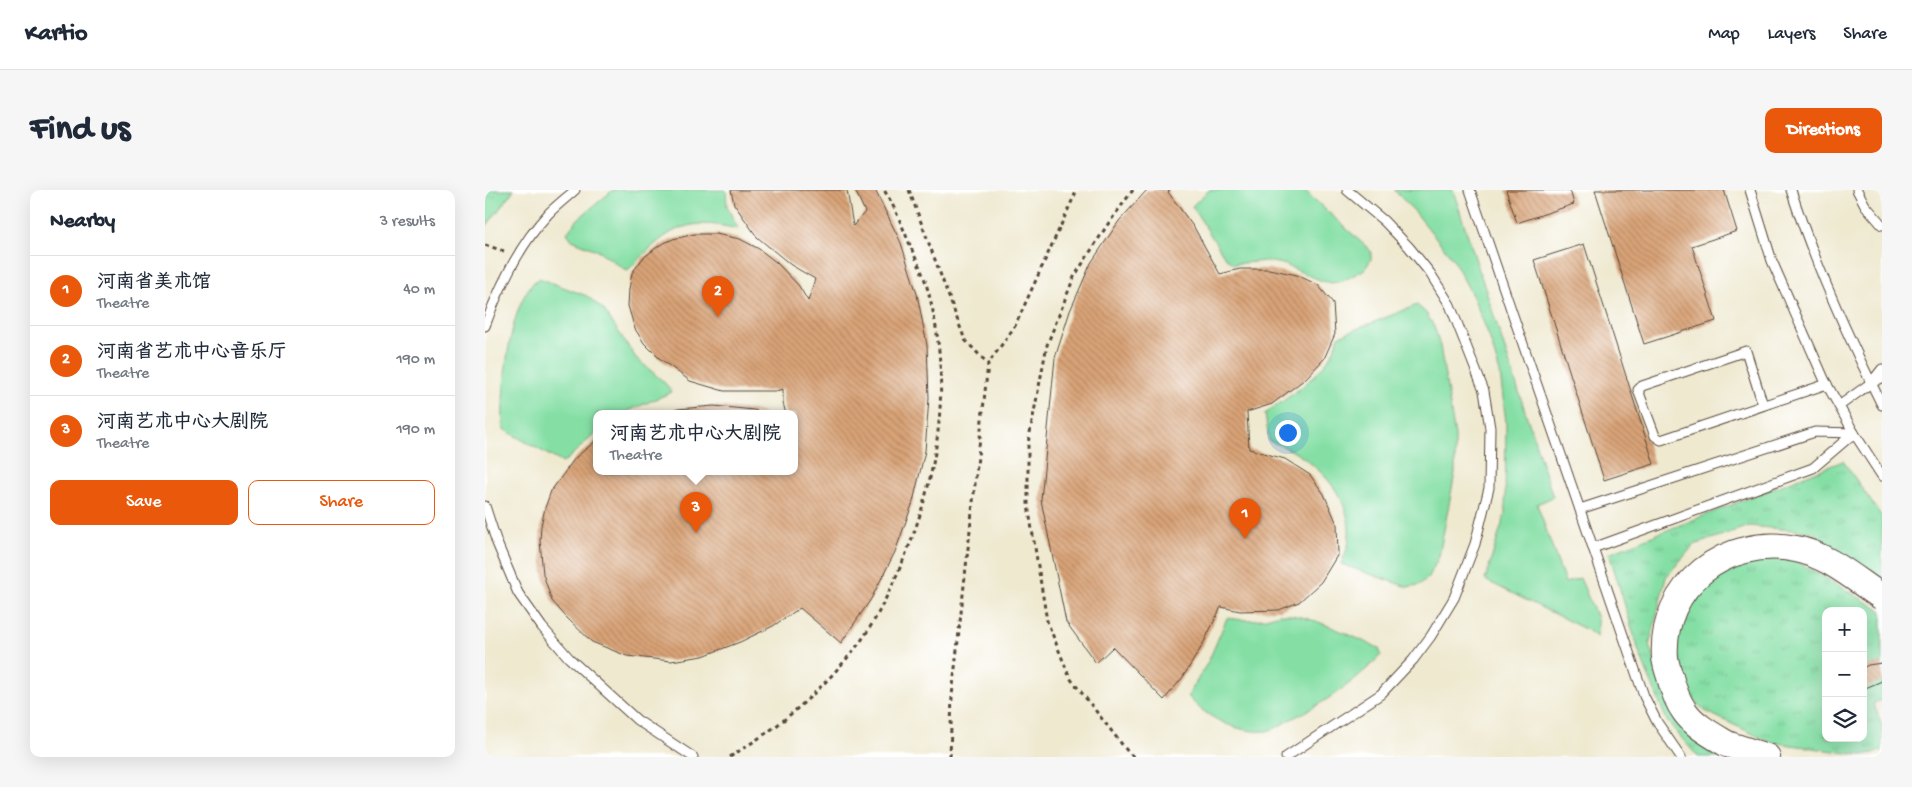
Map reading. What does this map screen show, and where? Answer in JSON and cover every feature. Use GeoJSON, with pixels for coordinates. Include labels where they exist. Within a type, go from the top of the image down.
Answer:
{"type":"FeatureCollection","features":[{"type":"Feature","properties":{"kind":"street"},"geometry":{"type":"LineString","coordinates":[[1767,757],[1727,744],[1703,729],[1685,713],[1673,691],[1665,659],[1667,633],[1672,613],[1681,594],[1707,566],[1728,554],[1747,549],[1782,547],[1798,549],[1836,566],[1882,597]]}},
{"type":"Feature","properties":{"kind":"lane"},"geometry":{"type":"LineString","coordinates":[[485,326],[507,273],[522,248],[550,212],[575,190]]}},
{"type":"Feature","properties":{"kind":"lane"},"geometry":{"type":"LineString","coordinates":[[1287,757],[1381,694],[1413,660],[1431,636],[1454,598],[1472,552],[1489,488],[1490,428],[1484,391],[1450,305],[1430,273],[1409,247],[1384,221],[1347,190]]}},
{"type":"Feature","properties":{"kind":"lane"},"geometry":{"type":"LineString","coordinates":[[1470,190],[1644,696],[1657,722],[1681,757]]}},
{"type":"Feature","properties":{"kind":"lane"},"geometry":{"type":"LineString","coordinates":[[1750,190],[1772,262],[1827,384],[1882,476]]}},
{"type":"Feature","properties":{"kind":"lane"},"geometry":{"type":"LineString","coordinates":[[1791,190],[1810,247],[1882,405]]}},
{"type":"Feature","properties":{"kind":"lane"},"geometry":{"type":"LineString","coordinates":[[1857,190],[1865,205],[1882,225]]}},
{"type":"Feature","properties":{"kind":"lane"},"geometry":{"type":"LineString","coordinates":[[1763,406],[1746,351],[1642,386],[1638,390],[1655,436],[1661,440],[1763,406],[1827,384]]}},
{"type":"Feature","properties":{"kind":"lane"},"geometry":{"type":"LineString","coordinates":[[1871,383],[1882,369]]}},
{"type":"Feature","properties":{"kind":"lane"},"geometry":{"type":"LineString","coordinates":[[1839,406],[1871,383],[1882,378]]}},
{"type":"Feature","properties":{"kind":"lane"},"geometry":{"type":"LineString","coordinates":[[1580,509],[1815,432],[1854,432]]}},
{"type":"Feature","properties":{"kind":"lane"},"geometry":{"type":"LineString","coordinates":[[1593,548],[1813,468],[1854,432]]}},
{"type":"Feature","properties":{"kind":"lane"},"geometry":{"type":"LineString","coordinates":[[485,506],[497,542],[518,593],[542,627],[569,658],[637,720],[693,757]]}},
{"type":"Feature","properties":{"kind":"path"},"geometry":{"type":"LineString","coordinates":[[730,757],[791,715],[833,675],[859,644],[883,605],[907,551],[927,497],[939,430],[941,379],[935,324],[926,286],[884,190]]}},
{"type":"Feature","properties":{"kind":"path"},"geometry":{"type":"LineString","coordinates":[[909,190],[965,340],[988,364]]}},
{"type":"Feature","properties":{"kind":"path"},"geometry":{"type":"LineString","coordinates":[[950,757],[952,696],[988,364],[1015,326],[1078,190]]}},
{"type":"Feature","properties":{"kind":"path"},"geometry":{"type":"LineString","coordinates":[[1133,190],[1107,224],[1074,276],[1047,345],[1028,443],[1028,505],[1047,621],[1070,678],[1128,752],[1134,757]]}},
{"type":"Feature","properties":{"kind":"green space"},"geometry":{"type":"Polygon","coordinates":[[[485,190],[514,190],[485,228],[485,190]]]}},
{"type":"Feature","properties":{"kind":"green space"},"geometry":{"type":"Polygon","coordinates":[[[613,190],[726,190],[727,206],[738,229],[702,224],[676,230],[653,246],[627,271],[599,251],[572,240],[567,233],[578,219],[613,190]]]}},
{"type":"Feature","properties":{"kind":"green space"},"geometry":{"type":"Polygon","coordinates":[[[1209,190],[1304,190],[1371,251],[1371,259],[1365,269],[1343,281],[1332,283],[1322,281],[1283,264],[1266,261],[1233,264],[1224,256],[1192,206],[1209,190]]]}},
{"type":"Feature","properties":{"kind":"green space"},"geometry":{"type":"Polygon","coordinates":[[[1394,190],[1453,190],[1553,497],[1537,504],[1565,583],[1580,578],[1597,618],[1597,637],[1587,630],[1485,580],[1505,514],[1506,422],[1500,373],[1489,336],[1474,299],[1453,259],[1416,213],[1394,190]]]}},
{"type":"Feature","properties":{"kind":"green space"},"geometry":{"type":"Polygon","coordinates":[[[539,278],[587,296],[604,310],[636,358],[664,382],[672,392],[630,410],[593,410],[593,436],[563,463],[503,429],[505,371],[513,325],[528,289],[539,278]]]}},
{"type":"Feature","properties":{"kind":"green space"},"geometry":{"type":"Polygon","coordinates":[[[1417,305],[1426,313],[1434,326],[1440,346],[1455,436],[1455,473],[1439,556],[1429,577],[1419,585],[1407,587],[1341,564],[1349,538],[1348,521],[1344,506],[1336,491],[1313,465],[1299,455],[1269,441],[1265,414],[1298,390],[1319,371],[1328,360],[1339,336],[1417,305]]]}},
{"type":"Feature","properties":{"kind":"green space"},"geometry":{"type":"Polygon","coordinates":[[[1843,461],[1882,517],[1882,579],[1855,563],[1813,532],[1749,526],[1694,545],[1666,577],[1649,646],[1675,714],[1713,751],[1734,757],[1698,757],[1667,721],[1640,655],[1609,553],[1843,461]]]}},
{"type":"Feature","properties":{"kind":"green space"},"geometry":{"type":"Polygon","coordinates":[[[1793,559],[1882,611],[1882,700],[1873,703],[1882,725],[1882,751],[1862,755],[1770,742],[1705,711],[1683,690],[1675,649],[1693,595],[1715,572],[1750,560],[1793,559]]]}},
{"type":"Feature","properties":{"kind":"green space"},"geometry":{"type":"Polygon","coordinates":[[[1279,614],[1305,618],[1330,626],[1379,648],[1381,655],[1360,675],[1313,708],[1266,731],[1245,730],[1234,727],[1203,711],[1188,696],[1209,660],[1227,618],[1253,620],[1279,614]]]}},
{"type":"Feature","properties":{"kind":"building"},"geometry":{"type":"Polygon","coordinates":[[[731,190],[847,190],[853,226],[865,212],[855,190],[875,190],[901,243],[917,294],[927,345],[929,398],[925,451],[913,502],[895,552],[871,599],[841,643],[800,608],[773,626],[740,642],[703,656],[671,661],[627,656],[592,642],[567,618],[552,601],[543,574],[540,541],[545,508],[551,491],[575,458],[593,443],[593,475],[798,475],[798,410],[785,410],[783,389],[776,391],[724,391],[690,381],[659,358],[644,343],[635,329],[628,306],[632,273],[643,258],[660,245],[673,239],[695,234],[716,234],[740,239],[759,249],[777,263],[799,286],[808,301],[815,279],[791,265],[757,237],[734,204],[731,190]]]}},
{"type":"Feature","properties":{"kind":"building"},"geometry":{"type":"Polygon","coordinates":[[[1147,190],[1170,190],[1168,192],[1195,229],[1220,274],[1240,269],[1269,269],[1297,275],[1318,285],[1333,303],[1335,334],[1324,359],[1305,379],[1272,404],[1247,412],[1249,449],[1285,459],[1310,475],[1324,494],[1337,524],[1338,554],[1321,582],[1299,602],[1279,610],[1240,611],[1221,607],[1202,646],[1183,677],[1164,700],[1113,647],[1096,663],[1066,622],[1041,500],[1055,358],[1070,311],[1091,263],[1119,221],[1147,190]]]}},
{"type":"Feature","properties":{"kind":"building"},"geometry":{"type":"Polygon","coordinates":[[[1506,190],[1570,190],[1574,204],[1517,223],[1506,190]]]}},
{"type":"Feature","properties":{"kind":"building"},"geometry":{"type":"Polygon","coordinates":[[[1595,190],[1724,190],[1737,231],[1692,246],[1716,321],[1644,344],[1595,190]]]}},
{"type":"Feature","properties":{"kind":"building"},"geometry":{"type":"Polygon","coordinates":[[[1584,244],[1654,464],[1604,480],[1534,260],[1584,244]]]}},
{"type":"Feature","properties":{"kind":"building"},"geometry":{"type":"Polygon","coordinates":[[[714,406],[754,410],[675,410],[714,406]]]}},
{"type":"Feature","properties":{"kind":"building"},"geometry":{"type":"Polygon","coordinates":[[[1882,663],[1882,681],[1867,687],[1867,666],[1882,663]]]}},
{"type":"Feature","properties":{"kind":"place","name":"河南省艺术中心音乐厅"},"geometry":{"type":"Point","coordinates":[718,317]}},
{"type":"Feature","properties":{"kind":"place","name":"河南艺术中心大剧院"},"geometry":{"type":"Point","coordinates":[696,533]}},
{"type":"Feature","properties":{"kind":"place","name":"河南省美术馆"},"geometry":{"type":"Point","coordinates":[1245,539]}}]}
